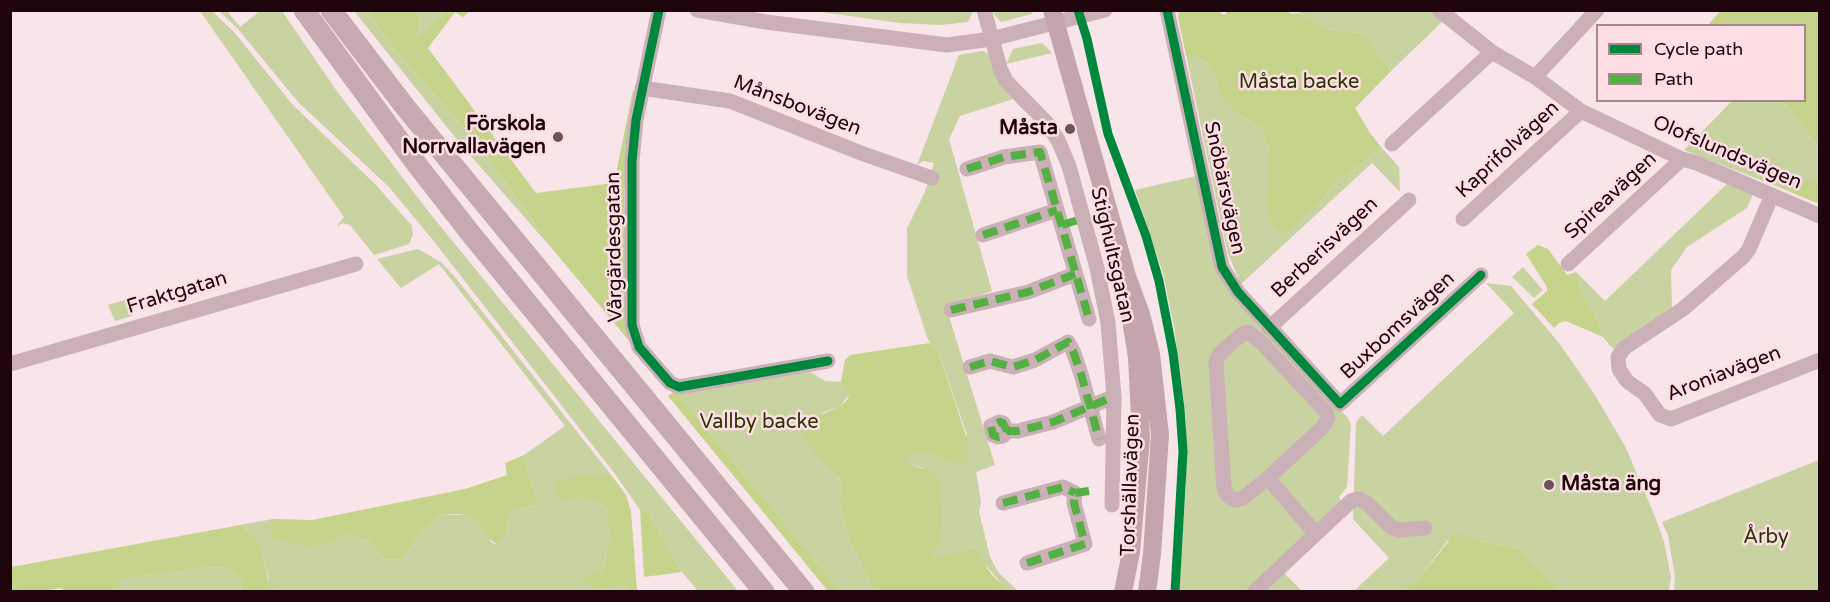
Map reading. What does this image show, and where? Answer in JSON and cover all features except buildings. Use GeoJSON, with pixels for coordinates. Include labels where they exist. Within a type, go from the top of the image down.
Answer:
{"type":"FeatureCollection","features":[{"type":"Feature","properties":{"kind":"highway"},"geometry":{"type":"LineString","coordinates":[[304,10],[471,234],[764,591]]}},
{"type":"Feature","properties":{"kind":"highway"},"geometry":{"type":"LineString","coordinates":[[331,10],[406,108],[804,591]]}},
{"type":"Feature","properties":{"kind":"main road","name":"Torshällavägen"},"geometry":{"type":"LineString","coordinates":[[1054,17],[1126,276],[1141,314],[1151,354],[1160,435],[1152,554],[1147,591]]}},
{"type":"Feature","properties":{"kind":"main road","name":"Torshällavägen"},"geometry":{"type":"LineString","coordinates":[[1123,591],[1131,552],[1141,438],[1137,357],[1126,276]]}},
{"type":"Feature","properties":{"kind":"street","name":"Vårgärdesgatan"},"geometry":{"type":"LineString","coordinates":[[659,10],[636,120],[631,188],[632,326],[639,347],[670,383],[679,387],[828,361]]}},
{"type":"Feature","properties":{"kind":"street"},"geometry":{"type":"LineString","coordinates":[[697,10],[918,43],[946,45],[991,39],[1054,17],[1105,10]]}},
{"type":"Feature","properties":{"kind":"street","name":"Stighultsgatan"},"geometry":{"type":"LineString","coordinates":[[984,10],[991,39],[1006,81],[1046,122],[1058,140],[1069,166],[1097,268],[1108,323],[1115,405],[1112,505]]}},
{"type":"Feature","properties":{"kind":"street","name":"Snöbärsvägen"},"geometry":{"type":"LineString","coordinates":[[1167,10],[1219,258],[1232,285],[1340,404]]}},
{"type":"Feature","properties":{"kind":"street","name":"Olofslundsvägen"},"geometry":{"type":"LineString","coordinates":[[1439,10],[1492,52],[1535,77],[1581,111],[1682,159],[1697,163],[1820,216]]}},
{"type":"Feature","properties":{"kind":"street"},"geometry":{"type":"LineString","coordinates":[[1535,77],[1597,10]]}},
{"type":"Feature","properties":{"kind":"street"},"geometry":{"type":"LineString","coordinates":[[1392,144],[1492,52]]}},
{"type":"Feature","properties":{"kind":"street","name":"Månsbovägen"},"geometry":{"type":"LineString","coordinates":[[642,88],[730,101],[861,153],[932,178]]}},
{"type":"Feature","properties":{"kind":"street","name":"Kaprifolvägen"},"geometry":{"type":"LineString","coordinates":[[1463,219],[1581,111]]}},
{"type":"Feature","properties":{"kind":"street"},"geometry":{"type":"LineString","coordinates":[[967,169],[1004,157],[1040,152],[1089,319]]}},
{"type":"Feature","properties":{"kind":"street","name":"Spireavägen"},"geometry":{"type":"LineString","coordinates":[[1568,264],[1682,159]]}},
{"type":"Feature","properties":{"kind":"street","name":"Aroniavägen"},"geometry":{"type":"LineString","coordinates":[[1772,195],[1744,256],[1683,309],[1624,348],[1618,357],[1619,369],[1627,381],[1645,394],[1660,415],[1671,419],[1820,360]]}},
{"type":"Feature","properties":{"kind":"street","name":"Berberisvägen"},"geometry":{"type":"LineString","coordinates":[[1269,328],[1409,200]]}},
{"type":"Feature","properties":{"kind":"street"},"geometry":{"type":"LineString","coordinates":[[983,235],[1060,218],[1078,220]]}},
{"type":"Feature","properties":{"kind":"street","name":"Fraktgatan"},"geometry":{"type":"LineString","coordinates":[[10,364],[356,264]]}},
{"type":"Feature","properties":{"kind":"street"},"geometry":{"type":"LineString","coordinates":[[951,310],[1028,292],[1075,274]]}},
{"type":"Feature","properties":{"kind":"street","name":"Buxbomsvägen"},"geometry":{"type":"LineString","coordinates":[[1340,404],[1481,275]]}},
{"type":"Feature","properties":{"kind":"street"},"geometry":{"type":"LineString","coordinates":[[1248,332],[1262,343],[1326,412],[1328,419],[1323,427],[1268,478],[1243,498],[1237,500],[1232,500],[1224,488],[1216,362],[1220,353],[1242,334],[1248,332]]}},
{"type":"Feature","properties":{"kind":"street"},"geometry":{"type":"LineString","coordinates":[[970,367],[990,361],[1013,367],[1035,360],[1068,342],[1079,366],[1099,439]]}},
{"type":"Feature","properties":{"kind":"street"},"geometry":{"type":"LineString","coordinates":[[1007,431],[1018,431],[1053,422],[1108,399]]}},
{"type":"Feature","properties":{"kind":"street"},"geometry":{"type":"LineString","coordinates":[[1268,478],[1316,534]]}},
{"type":"Feature","properties":{"kind":"street"},"geometry":{"type":"LineString","coordinates":[[1003,503],[1063,487],[1082,492],[1074,503],[1084,544],[1027,563]]}},
{"type":"Feature","properties":{"kind":"street"},"geometry":{"type":"LineString","coordinates":[[1254,591],[1351,501],[1358,499],[1367,503],[1391,527],[1398,530],[1425,528]]}},
{"type":"Feature","properties":{"kind":"green space"},"geometry":{"type":"Polygon","coordinates":[[[872,10],[873,12],[878,10],[973,11],[968,22],[940,25],[900,23],[814,11],[872,10]]]}},
{"type":"Feature","properties":{"kind":"green space"},"geometry":{"type":"Polygon","coordinates":[[[1005,10],[1032,10],[1032,14],[1001,22],[993,13],[1005,10]]]}},
{"type":"Feature","properties":{"kind":"green space","name":"Måsta backe"},"geometry":{"type":"Polygon","coordinates":[[[1230,10],[1284,10],[1292,14],[1299,13],[1326,29],[1358,33],[1368,39],[1391,71],[1355,108],[1381,147],[1348,175],[1338,179],[1321,201],[1285,234],[1274,226],[1268,214],[1269,153],[1264,135],[1259,127],[1239,114],[1225,101],[1218,90],[1213,71],[1206,62],[1193,55],[1186,55],[1178,17],[1179,11],[1218,11],[1224,15],[1230,10]]]}},
{"type":"Feature","properties":{"kind":"green space"},"geometry":{"type":"Polygon","coordinates":[[[1721,10],[1819,11],[1819,149],[1784,102],[1806,102],[1806,24],[1709,24],[1721,10]]]}},
{"type":"Feature","properties":{"kind":"green space"},"geometry":{"type":"Polygon","coordinates":[[[200,11],[212,11],[234,32],[292,104],[376,185],[412,226],[413,235],[409,244],[374,255],[350,225],[343,223],[337,226],[344,217],[200,11]]]}},
{"type":"Feature","properties":{"kind":"green space"},"geometry":{"type":"Polygon","coordinates":[[[219,11],[227,11],[240,27],[260,11],[282,11],[336,90],[428,211],[738,591],[698,591],[682,572],[648,511],[640,510],[615,474],[432,239],[389,187],[298,102],[238,29],[219,11]]]}},
{"type":"Feature","properties":{"kind":"green space"},"geometry":{"type":"Polygon","coordinates":[[[354,11],[368,11],[398,54],[476,141],[554,251],[463,147],[354,11]]]}},
{"type":"Feature","properties":{"kind":"green space"},"geometry":{"type":"Polygon","coordinates":[[[368,11],[418,11],[421,22],[416,35],[419,36],[445,11],[470,11],[463,17],[455,12],[428,48],[536,193],[614,183],[633,90],[637,93],[624,192],[630,342],[554,251],[476,141],[398,54],[368,11]]]}},
{"type":"Feature","properties":{"kind":"green space"},"geometry":{"type":"Polygon","coordinates":[[[418,11],[445,11],[419,36],[416,35],[421,22],[418,11]]]}},
{"type":"Feature","properties":{"kind":"green space"},"geometry":{"type":"Polygon","coordinates":[[[1298,11],[1433,11],[1443,21],[1391,71],[1368,39],[1358,33],[1326,29],[1313,23],[1298,11]]]}},
{"type":"Feature","properties":{"kind":"green space"},"geometry":{"type":"Polygon","coordinates":[[[1042,43],[1052,53],[1006,64],[1013,49],[1042,43]]]}},
{"type":"Feature","properties":{"kind":"green space"},"geometry":{"type":"Polygon","coordinates":[[[982,51],[992,55],[1013,99],[960,116],[949,139],[992,291],[955,304],[948,313],[995,465],[976,472],[981,502],[979,511],[990,557],[998,572],[1018,591],[1009,591],[1005,588],[980,558],[975,548],[934,559],[932,554],[938,544],[923,468],[908,462],[908,458],[922,452],[952,463],[967,435],[938,350],[927,337],[907,276],[907,228],[925,192],[934,163],[923,161],[917,165],[959,55],[982,51]]]}},
{"type":"Feature","properties":{"kind":"green space"},"geometry":{"type":"Polygon","coordinates":[[[1186,55],[1193,55],[1206,62],[1213,71],[1218,90],[1239,114],[1259,127],[1264,135],[1269,153],[1269,167],[1285,233],[1321,201],[1338,179],[1348,175],[1381,147],[1399,167],[1400,192],[1372,163],[1241,284],[1228,254],[1186,55]]]}},
{"type":"Feature","properties":{"kind":"green space"},"geometry":{"type":"Polygon","coordinates":[[[1731,102],[1784,102],[1819,149],[1819,181],[1796,181],[1786,190],[1684,150],[1731,102]]]}},
{"type":"Feature","properties":{"kind":"green space"},"geometry":{"type":"Polygon","coordinates":[[[1196,176],[1211,251],[1226,283],[1348,418],[1351,425],[1347,487],[1339,497],[1341,503],[1275,564],[1302,591],[1179,591],[1186,487],[1186,421],[1182,384],[1163,273],[1135,190],[1196,176]]]}},
{"type":"Feature","properties":{"kind":"green space"},"geometry":{"type":"Polygon","coordinates":[[[1730,181],[1755,189],[1747,208],[1687,247],[1671,270],[1672,308],[1620,357],[1603,337],[1595,314],[1582,294],[1576,272],[1605,301],[1730,181]]]}},
{"type":"Feature","properties":{"kind":"green space"},"geometry":{"type":"Polygon","coordinates":[[[1796,181],[1819,181],[1819,204],[1786,190],[1796,181]]]}},
{"type":"Feature","properties":{"kind":"green space"},"geometry":{"type":"Polygon","coordinates":[[[1538,245],[1548,249],[1567,275],[1576,272],[1582,294],[1595,314],[1603,337],[1566,321],[1554,328],[1532,304],[1547,291],[1547,287],[1526,254],[1538,245]]]}},
{"type":"Feature","properties":{"kind":"green space"},"geometry":{"type":"Polygon","coordinates":[[[418,249],[441,262],[455,277],[612,476],[577,476],[557,499],[582,498],[604,505],[608,511],[610,547],[604,567],[600,572],[585,578],[586,584],[596,590],[624,584],[628,591],[271,590],[262,551],[256,538],[240,525],[273,519],[271,536],[331,542],[349,535],[368,540],[384,559],[401,560],[420,532],[440,515],[468,515],[475,520],[492,543],[496,544],[507,532],[508,515],[515,509],[538,505],[524,455],[565,426],[439,264],[401,288],[377,259],[418,249]]]}},
{"type":"Feature","properties":{"kind":"green space"},"geometry":{"type":"Polygon","coordinates":[[[1523,267],[1543,290],[1534,298],[1512,277],[1523,267]]]}},
{"type":"Feature","properties":{"kind":"green space"},"geometry":{"type":"Polygon","coordinates":[[[1486,283],[1511,286],[1559,343],[1593,392],[1625,446],[1654,514],[1664,542],[1671,577],[1669,591],[1560,591],[1521,551],[1509,546],[1480,541],[1466,535],[1447,541],[1419,579],[1408,584],[1401,591],[1354,591],[1389,558],[1353,519],[1356,422],[1362,415],[1383,436],[1514,313],[1486,283]]]}},
{"type":"Feature","properties":{"kind":"green space"},"geometry":{"type":"Polygon","coordinates":[[[128,299],[132,316],[115,321],[108,305],[128,299]]]}},
{"type":"Feature","properties":{"kind":"green space"},"geometry":{"type":"Polygon","coordinates":[[[930,343],[938,350],[968,442],[967,463],[952,463],[922,452],[908,458],[911,465],[929,471],[937,478],[941,487],[942,523],[938,544],[932,555],[935,558],[975,548],[991,574],[1009,591],[874,591],[849,539],[839,497],[842,488],[839,478],[807,444],[803,432],[810,420],[840,406],[847,400],[849,395],[841,382],[845,360],[850,355],[930,343]]]}},
{"type":"Feature","properties":{"kind":"green space","name":"Vallby backe"},"geometry":{"type":"Polygon","coordinates":[[[810,372],[825,381],[841,382],[849,395],[840,406],[822,413],[825,462],[839,478],[842,488],[839,497],[849,539],[874,591],[841,591],[675,391],[810,372]]]}},
{"type":"Feature","properties":{"kind":"green space"},"geometry":{"type":"Polygon","coordinates":[[[675,391],[841,591],[828,591],[668,396],[675,391]]]}},
{"type":"Feature","properties":{"kind":"green space"},"geometry":{"type":"Polygon","coordinates":[[[524,455],[538,505],[515,509],[508,515],[507,532],[497,544],[489,539],[475,520],[468,515],[456,514],[440,515],[420,532],[401,560],[384,559],[368,540],[349,535],[331,542],[306,547],[270,536],[273,519],[312,520],[465,489],[507,475],[505,463],[524,455]]]}},
{"type":"Feature","properties":{"kind":"green space","name":"Årby"},"geometry":{"type":"Polygon","coordinates":[[[1819,460],[1819,591],[1674,591],[1675,577],[1668,535],[1662,522],[1819,460]]]}},
{"type":"Feature","properties":{"kind":"green space"},"geometry":{"type":"Polygon","coordinates":[[[577,476],[612,476],[626,495],[631,511],[637,591],[628,591],[624,584],[596,590],[586,584],[584,578],[590,573],[600,572],[604,567],[611,535],[608,526],[608,511],[604,505],[582,498],[557,500],[555,482],[577,476]]]}},
{"type":"Feature","properties":{"kind":"green space"},"geometry":{"type":"Polygon","coordinates":[[[640,510],[648,511],[682,572],[644,577],[640,510]]]}},
{"type":"Feature","properties":{"kind":"green space"},"geometry":{"type":"Polygon","coordinates":[[[240,525],[256,538],[273,591],[242,591],[241,580],[228,568],[209,567],[122,579],[119,583],[119,591],[66,591],[60,588],[45,591],[11,591],[11,567],[240,525]]]}},
{"type":"Feature","properties":{"kind":"green space"},"geometry":{"type":"Polygon","coordinates":[[[1454,534],[1466,535],[1480,541],[1509,546],[1521,551],[1560,591],[1401,591],[1408,584],[1419,579],[1454,534]]]}},
{"type":"Feature","properties":{"kind":"green space"},"geometry":{"type":"Polygon","coordinates":[[[209,567],[228,568],[241,580],[242,591],[119,592],[121,579],[209,567]]]}},
{"type":"Feature","properties":{"kind":"marked path"},"geometry":{"type":"LineString","coordinates":[[967,169],[1004,157],[1040,152],[1089,319]]}},
{"type":"Feature","properties":{"kind":"marked path"},"geometry":{"type":"LineString","coordinates":[[983,235],[1057,210]]}},
{"type":"Feature","properties":{"kind":"marked path"},"geometry":{"type":"LineString","coordinates":[[1062,225],[1078,220]]}},
{"type":"Feature","properties":{"kind":"marked path"},"geometry":{"type":"LineString","coordinates":[[951,310],[1028,292],[1075,274]]}},
{"type":"Feature","properties":{"kind":"marked path"},"geometry":{"type":"LineString","coordinates":[[970,367],[990,361],[1013,367],[1035,360],[1068,342],[1081,374],[1099,439]]}},
{"type":"Feature","properties":{"kind":"marked path"},"geometry":{"type":"LineString","coordinates":[[1007,431],[1003,423],[999,422],[991,426],[993,435],[1003,436],[1007,431],[1018,431],[1053,422],[1108,399]]}},
{"type":"Feature","properties":{"kind":"marked path"},"geometry":{"type":"LineString","coordinates":[[1003,503],[1063,487],[1075,493]]}},
{"type":"Feature","properties":{"kind":"marked path"},"geometry":{"type":"LineString","coordinates":[[1075,493],[1089,491]]}},
{"type":"Feature","properties":{"kind":"marked path"},"geometry":{"type":"LineString","coordinates":[[1027,563],[1085,544],[1074,503],[1075,493]]}},
{"type":"Feature","properties":{"kind":"cycle path"},"geometry":{"type":"LineString","coordinates":[[659,10],[636,120],[632,161],[632,325],[639,347],[670,383],[679,387],[828,361]]}},
{"type":"Feature","properties":{"kind":"cycle path"},"geometry":{"type":"LineString","coordinates":[[1078,10],[1087,39],[1108,134],[1146,236],[1159,281],[1173,353],[1183,451],[1175,592]]}},
{"type":"Feature","properties":{"kind":"cycle path"},"geometry":{"type":"LineString","coordinates":[[1167,10],[1222,267],[1238,292],[1340,404],[1481,275]]}},
{"type":"Feature","properties":{"kind":"place","name":"Måsta"},"geometry":{"type":"Point","coordinates":[1070,129]}},
{"type":"Feature","properties":{"kind":"place","name":"Förskola Norrvallavägen"},"geometry":{"type":"Point","coordinates":[558,137]}},
{"type":"Feature","properties":{"kind":"place","name":"Måsta äng"},"geometry":{"type":"Point","coordinates":[1549,485]}}]}
